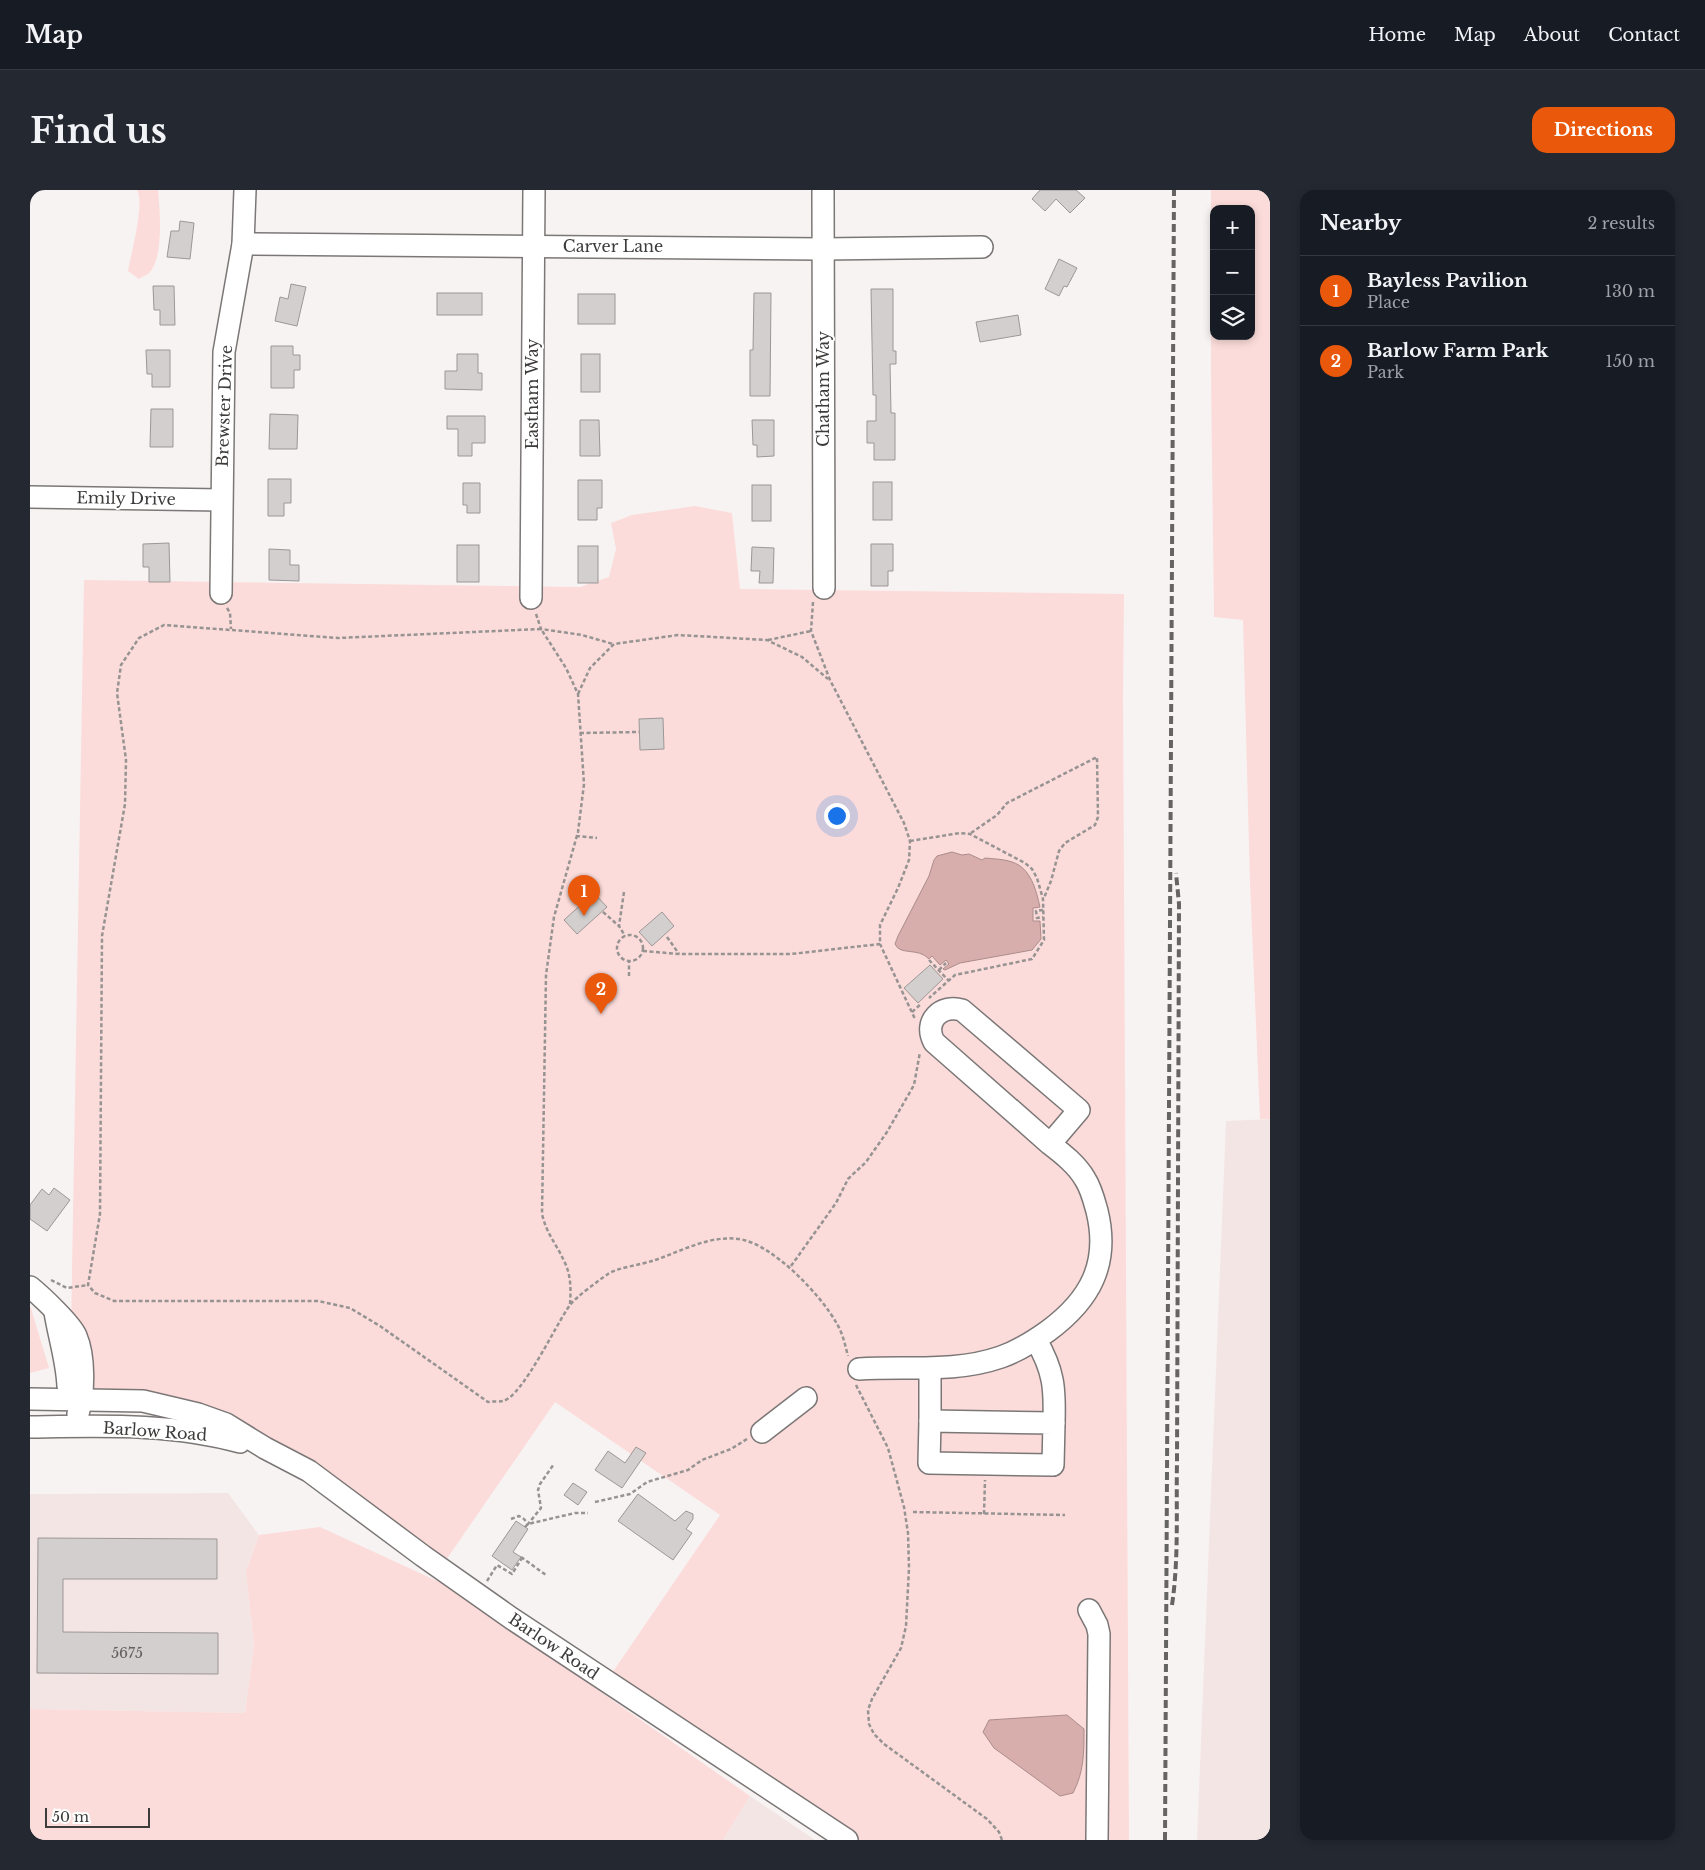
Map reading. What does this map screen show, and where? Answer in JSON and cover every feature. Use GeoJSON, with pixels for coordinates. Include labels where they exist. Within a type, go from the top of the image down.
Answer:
{"type":"FeatureCollection","features":[{"type":"Feature","properties":{"kind":"street","name":"Brewster Drive"},"geometry":{"type":"LineString","coordinates":[[222,593],[221,500],[224,352],[243,244],[245,190]]}},
{"type":"Feature","properties":{"kind":"street","name":"Eastham Way"},"geometry":{"type":"LineString","coordinates":[[531,598],[534,190]]}},
{"type":"Feature","properties":{"kind":"street","name":"Chatham Way"},"geometry":{"type":"LineString","coordinates":[[823,190],[824,588]]}},
{"type":"Feature","properties":{"kind":"street","name":"Carver Lane"},"geometry":{"type":"LineString","coordinates":[[243,244],[823,249],[982,247]]}},
{"type":"Feature","properties":{"kind":"street","name":"Emily Drive"},"geometry":{"type":"LineString","coordinates":[[30,497],[221,500]]}},
{"type":"Feature","properties":{"kind":"street"},"geometry":{"type":"LineString","coordinates":[[854,1372],[886,1367],[930,1369],[969,1366],[1003,1356],[1036,1340],[1074,1310],[1087,1293],[1097,1269],[1102,1247],[1099,1219],[1094,1199],[1085,1178],[1068,1158],[1050,1144],[934,1042],[931,1028],[933,1019],[938,1014],[953,1008],[962,1010],[1079,1110],[1050,1144]]}},
{"type":"Feature","properties":{"kind":"street"},"geometry":{"type":"LineString","coordinates":[[38,1282],[55,1312],[75,1335],[81,1356],[75,1400],[74,1426]]}},
{"type":"Feature","properties":{"kind":"street"},"geometry":{"type":"LineString","coordinates":[[930,1369],[929,1462],[1053,1465],[1053,1380],[1047,1359],[1036,1340]]}},
{"type":"Feature","properties":{"kind":"street"},"geometry":{"type":"LineString","coordinates":[[762,1432],[806,1398]]}},
{"type":"Feature","properties":{"kind":"street","name":"Barlow Road"},"geometry":{"type":"LineString","coordinates":[[30,1399],[143,1402],[198,1414],[226,1424],[308,1471],[478,1595],[847,1840]]}},
{"type":"Feature","properties":{"kind":"street"},"geometry":{"type":"LineString","coordinates":[[930,1421],[1054,1424]]}},
{"type":"Feature","properties":{"kind":"street","name":"Barlow Road"},"geometry":{"type":"LineString","coordinates":[[30,1427],[74,1426],[170,1429],[207,1434],[265,1448]]}},
{"type":"Feature","properties":{"kind":"street"},"geometry":{"type":"LineString","coordinates":[[1089,1610],[1094,1618],[1099,1634],[1097,1840]]}},
{"type":"Feature","properties":{"kind":"path"},"geometry":{"type":"LineString","coordinates":[[824,588],[814,596],[811,632],[830,680],[904,824],[910,841],[909,860],[880,925],[880,944],[917,1025]]}},
{"type":"Feature","properties":{"kind":"path"},"geometry":{"type":"LineString","coordinates":[[222,593],[224,603],[230,614],[231,629]]}},
{"type":"Feature","properties":{"kind":"path"},"geometry":{"type":"LineString","coordinates":[[811,632],[767,640],[678,635],[614,644],[582,635],[541,629],[338,638],[164,625],[139,638],[121,665],[117,692],[126,760],[125,804],[102,936],[100,1214],[88,1284],[95,1293],[114,1301],[318,1301],[350,1308],[380,1326],[488,1402],[505,1401],[520,1387],[570,1304],[610,1273],[654,1261],[686,1247],[720,1239],[740,1239],[758,1246],[790,1267],[829,1311],[838,1325],[854,1372],[888,1448],[904,1507],[908,1533],[909,1568],[906,1626],[901,1648],[872,1699],[868,1710],[869,1724],[874,1734],[884,1744],[987,1818],[1002,1840]]}},
{"type":"Feature","properties":{"kind":"path"},"geometry":{"type":"LineString","coordinates":[[541,629],[566,668],[578,694],[584,784],[576,836],[554,917],[546,975],[542,1214],[545,1229],[565,1262],[571,1280],[570,1304]]}},
{"type":"Feature","properties":{"kind":"path"},"geometry":{"type":"LineString","coordinates":[[767,640],[802,657],[830,680]]}},
{"type":"Feature","properties":{"kind":"path"},"geometry":{"type":"LineString","coordinates":[[578,694],[590,668],[614,644]]}},
{"type":"Feature","properties":{"kind":"path"},"geometry":{"type":"LineString","coordinates":[[580,733],[639,732]]}},
{"type":"Feature","properties":{"kind":"path"},"geometry":{"type":"LineString","coordinates":[[970,834],[997,815],[1006,803],[1097,757],[1098,817],[1095,825],[1065,843],[1060,851],[1051,881],[1043,899]]}},
{"type":"Feature","properties":{"kind":"path"},"geometry":{"type":"LineString","coordinates":[[910,841],[960,833],[970,834],[1025,862],[1037,878],[1043,899],[1044,940],[1032,959],[956,975],[949,981],[929,960]]}},
{"type":"Feature","properties":{"kind":"path"},"geometry":{"type":"LineString","coordinates":[[576,836],[597,838]]}},
{"type":"Feature","properties":{"kind":"path"},"geometry":{"type":"LineString","coordinates":[[619,926],[624,892]]}},
{"type":"Feature","properties":{"kind":"path"},"geometry":{"type":"LineString","coordinates":[[1043,910],[1036,910],[1036,918],[1044,917]]}},
{"type":"Feature","properties":{"kind":"path"},"geometry":{"type":"LineString","coordinates":[[603,912],[619,926],[625,936]]}},
{"type":"Feature","properties":{"kind":"path"},"geometry":{"type":"LineString","coordinates":[[625,936],[636,936],[642,942],[642,950],[638,958],[630,961],[622,958],[618,951],[618,944],[625,936]]}},
{"type":"Feature","properties":{"kind":"path"},"geometry":{"type":"LineString","coordinates":[[667,937],[679,954]]}},
{"type":"Feature","properties":{"kind":"path"},"geometry":{"type":"LineString","coordinates":[[642,942],[646,940]]}},
{"type":"Feature","properties":{"kind":"path"},"geometry":{"type":"LineString","coordinates":[[642,950],[679,954],[791,954],[880,944]]}},
{"type":"Feature","properties":{"kind":"path"},"geometry":{"type":"LineString","coordinates":[[629,976],[630,961]]}},
{"type":"Feature","properties":{"kind":"path"},"geometry":{"type":"LineString","coordinates":[[938,970],[946,963]]}},
{"type":"Feature","properties":{"kind":"path"},"geometry":{"type":"LineString","coordinates":[[790,1267],[836,1203],[848,1178],[866,1162],[892,1124],[914,1086],[920,1050]]}},
{"type":"Feature","properties":{"kind":"path"},"geometry":{"type":"LineString","coordinates":[[38,1282],[67,1288],[88,1284]]}},
{"type":"Feature","properties":{"kind":"path"},"geometry":{"type":"LineString","coordinates":[[595,1502],[630,1494],[647,1482],[688,1470],[702,1460],[731,1449],[762,1432]]}},
{"type":"Feature","properties":{"kind":"path"},"geometry":{"type":"LineString","coordinates":[[527,1526],[541,1508],[538,1490],[554,1464]]}},
{"type":"Feature","properties":{"kind":"path"},"geometry":{"type":"LineString","coordinates":[[984,1514],[985,1478]]}},
{"type":"Feature","properties":{"kind":"path"},"geometry":{"type":"LineString","coordinates":[[913,1512],[1065,1515]]}},
{"type":"Feature","properties":{"kind":"path"},"geometry":{"type":"LineString","coordinates":[[527,1526],[575,1513],[588,1513]]}},
{"type":"Feature","properties":{"kind":"path"},"geometry":{"type":"LineString","coordinates":[[511,1519],[519,1516],[524,1519],[527,1526]]}},
{"type":"Feature","properties":{"kind":"path"},"geometry":{"type":"LineString","coordinates":[[478,1595],[498,1563],[512,1574],[521,1558],[546,1574]]}},
{"type":"Feature","properties":{"kind":"shaded area"},"geometry":{"type":"Polygon","coordinates":[[[137,190],[158,190],[160,221],[159,246],[154,266],[149,273],[139,279],[128,271],[138,217],[139,197],[137,190]]]}},
{"type":"Feature","properties":{"kind":"shaded area"},"geometry":{"type":"Polygon","coordinates":[[[1211,190],[1270,190],[1270,1119],[1260,1119],[1250,883],[1243,620],[1214,617],[1211,340],[1255,340],[1255,205],[1211,205],[1211,190]]]}},
{"type":"Feature","properties":{"kind":"shaded area"},"geometry":{"type":"Polygon","coordinates":[[[695,506],[732,513],[740,589],[1124,594],[1129,1840],[856,1840],[610,1676],[720,1515],[555,1402],[444,1563],[225,1419],[82,1400],[71,1329],[84,580],[580,587],[609,577],[616,549],[611,523],[632,515],[695,506]]]}},
{"type":"Feature","properties":{"kind":"shaded area"},"geometry":{"type":"Polygon","coordinates":[[[952,852],[962,855],[969,854],[982,860],[985,858],[1009,861],[1024,869],[1032,880],[1040,907],[1033,908],[1033,921],[1040,921],[1041,939],[1032,950],[960,963],[945,970],[943,969],[949,964],[946,960],[940,965],[932,956],[929,959],[920,953],[897,948],[895,944],[898,936],[929,876],[934,860],[937,856],[952,852]]]}},
{"type":"Feature","properties":{"kind":"shaded area"},"geometry":{"type":"Polygon","coordinates":[[[1270,1119],[1270,1840],[1197,1840],[1226,1121],[1270,1119]]]}},
{"type":"Feature","properties":{"kind":"shaded area"},"geometry":{"type":"Polygon","coordinates":[[[30,1305],[49,1368],[30,1373],[30,1305]]]}},
{"type":"Feature","properties":{"kind":"shaded area"},"geometry":{"type":"Polygon","coordinates":[[[228,1493],[259,1535],[246,1572],[254,1645],[245,1713],[30,1709],[30,1494],[228,1493]]]}},
{"type":"Feature","properties":{"kind":"shaded area"},"geometry":{"type":"Polygon","coordinates":[[[320,1527],[450,1587],[750,1796],[723,1840],[30,1840],[30,1709],[245,1713],[254,1645],[246,1572],[259,1535],[320,1527]]]}},
{"type":"Feature","properties":{"kind":"shaded area"},"geometry":{"type":"Polygon","coordinates":[[[1067,1715],[1084,1729],[1083,1754],[1079,1778],[1073,1793],[1060,1796],[994,1748],[983,1732],[989,1720],[1067,1715]]]}},
{"type":"Feature","properties":{"kind":"shaded area"},"geometry":{"type":"Polygon","coordinates":[[[750,1796],[815,1840],[723,1840],[750,1796]]]}},
{"type":"Feature","properties":{"kind":"building"},"geometry":{"type":"Polygon","coordinates":[[[1040,190],[1076,190],[1085,198],[1070,213],[1056,199],[1045,211],[1032,199],[1040,190]]]}},
{"type":"Feature","properties":{"kind":"building"},"geometry":{"type":"Polygon","coordinates":[[[180,221],[194,223],[190,259],[167,257],[171,231],[179,231],[180,221]]]}},
{"type":"Feature","properties":{"kind":"building"},"geometry":{"type":"Polygon","coordinates":[[[1059,259],[1077,268],[1067,287],[1064,286],[1059,296],[1045,289],[1059,259]]]}},
{"type":"Feature","properties":{"kind":"building"},"geometry":{"type":"Polygon","coordinates":[[[291,284],[306,287],[297,326],[275,321],[280,297],[288,299],[291,284]]]}},
{"type":"Feature","properties":{"kind":"building"},"geometry":{"type":"Polygon","coordinates":[[[153,286],[174,286],[175,325],[160,325],[160,310],[154,310],[153,286]]]}},
{"type":"Feature","properties":{"kind":"building"},"geometry":{"type":"Polygon","coordinates":[[[871,289],[893,289],[893,351],[896,351],[896,364],[890,364],[891,413],[895,413],[895,460],[874,460],[874,443],[867,443],[867,421],[876,421],[876,395],[873,395],[871,289]]]}},
{"type":"Feature","properties":{"kind":"building"},"geometry":{"type":"Polygon","coordinates":[[[437,293],[482,293],[482,315],[437,315],[437,293]]]}},
{"type":"Feature","properties":{"kind":"building"},"geometry":{"type":"Polygon","coordinates":[[[754,293],[771,293],[770,396],[750,396],[750,350],[753,350],[754,293]]]}},
{"type":"Feature","properties":{"kind":"building"},"geometry":{"type":"Polygon","coordinates":[[[578,294],[615,294],[615,324],[578,324],[578,294]]]}},
{"type":"Feature","properties":{"kind":"building"},"geometry":{"type":"Polygon","coordinates":[[[1018,315],[1021,335],[980,342],[976,322],[1018,315]]]}},
{"type":"Feature","properties":{"kind":"building"},"geometry":{"type":"Polygon","coordinates":[[[271,346],[293,346],[293,355],[300,355],[300,370],[294,370],[294,388],[271,388],[271,346]]]}},
{"type":"Feature","properties":{"kind":"building"},"geometry":{"type":"Polygon","coordinates":[[[146,350],[170,350],[170,387],[152,387],[152,374],[147,374],[146,350]]]}},
{"type":"Feature","properties":{"kind":"building"},"geometry":{"type":"Polygon","coordinates":[[[457,354],[478,354],[478,373],[482,373],[482,390],[445,389],[445,371],[457,371],[457,354]]]}},
{"type":"Feature","properties":{"kind":"building"},"geometry":{"type":"Polygon","coordinates":[[[581,354],[600,354],[600,392],[581,392],[581,354]]]}},
{"type":"Feature","properties":{"kind":"building"},"geometry":{"type":"Polygon","coordinates":[[[151,409],[173,409],[173,447],[150,447],[151,409]]]}},
{"type":"Feature","properties":{"kind":"building"},"geometry":{"type":"Polygon","coordinates":[[[270,414],[298,415],[297,449],[269,449],[270,414]]]}},
{"type":"Feature","properties":{"kind":"building"},"geometry":{"type":"Polygon","coordinates":[[[447,416],[485,416],[485,443],[472,443],[472,456],[458,456],[458,429],[447,429],[447,416]]]}},
{"type":"Feature","properties":{"kind":"building"},"geometry":{"type":"Polygon","coordinates":[[[580,420],[599,420],[600,456],[580,456],[580,420]]]}},
{"type":"Feature","properties":{"kind":"building"},"geometry":{"type":"Polygon","coordinates":[[[752,420],[774,420],[774,456],[757,457],[757,445],[753,445],[752,420]]]}},
{"type":"Feature","properties":{"kind":"building"},"geometry":{"type":"Polygon","coordinates":[[[268,479],[291,479],[291,503],[284,503],[284,516],[268,516],[268,479]]]}},
{"type":"Feature","properties":{"kind":"building"},"geometry":{"type":"Polygon","coordinates":[[[578,480],[602,480],[602,508],[597,508],[597,520],[578,520],[578,480]]]}},
{"type":"Feature","properties":{"kind":"building"},"geometry":{"type":"Polygon","coordinates":[[[873,482],[892,482],[892,520],[873,520],[873,482]]]}},
{"type":"Feature","properties":{"kind":"building"},"geometry":{"type":"Polygon","coordinates":[[[463,483],[480,483],[480,513],[467,513],[467,505],[463,505],[463,483]]]}},
{"type":"Feature","properties":{"kind":"building"},"geometry":{"type":"Polygon","coordinates":[[[752,485],[771,485],[771,521],[752,521],[752,485]]]}},
{"type":"Feature","properties":{"kind":"building"},"geometry":{"type":"Polygon","coordinates":[[[169,543],[170,582],[149,582],[149,567],[143,567],[143,544],[169,543]]]}},
{"type":"Feature","properties":{"kind":"building"},"geometry":{"type":"Polygon","coordinates":[[[871,544],[893,544],[893,571],[888,571],[888,586],[871,586],[871,544]]]}},
{"type":"Feature","properties":{"kind":"building"},"geometry":{"type":"Polygon","coordinates":[[[457,545],[479,545],[479,582],[457,582],[457,545]]]}},
{"type":"Feature","properties":{"kind":"building"},"geometry":{"type":"Polygon","coordinates":[[[578,546],[598,546],[598,583],[578,583],[578,546]]]}},
{"type":"Feature","properties":{"kind":"building"},"geometry":{"type":"Polygon","coordinates":[[[752,547],[774,548],[773,583],[759,583],[760,571],[751,571],[752,547]]]}},
{"type":"Feature","properties":{"kind":"building"},"geometry":{"type":"Polygon","coordinates":[[[269,549],[290,550],[290,565],[299,565],[299,581],[269,580],[269,549]]]}},
{"type":"Feature","properties":{"kind":"building"},"geometry":{"type":"Polygon","coordinates":[[[663,718],[664,749],[640,750],[639,719],[663,718]]]}},
{"type":"Feature","properties":{"kind":"building"},"geometry":{"type":"Polygon","coordinates":[[[594,893],[607,907],[577,934],[564,920],[594,893]]]}},
{"type":"Feature","properties":{"kind":"building"},"geometry":{"type":"Polygon","coordinates":[[[662,912],[674,926],[652,946],[639,932],[662,912]]]}},
{"type":"Feature","properties":{"kind":"building"},"geometry":{"type":"Polygon","coordinates":[[[930,965],[943,979],[918,1003],[904,988],[930,965]]]}},
{"type":"Feature","properties":{"kind":"building"},"geometry":{"type":"Polygon","coordinates":[[[54,1188],[70,1200],[47,1231],[30,1219],[30,1205],[42,1189],[49,1195],[54,1188]]]}},
{"type":"Feature","properties":{"kind":"building"},"geometry":{"type":"Polygon","coordinates":[[[636,1447],[646,1453],[622,1488],[595,1470],[608,1451],[625,1463],[636,1447]]]}},
{"type":"Feature","properties":{"kind":"building"},"geometry":{"type":"Polygon","coordinates":[[[573,1483],[587,1492],[578,1505],[564,1495],[573,1483]]]}},
{"type":"Feature","properties":{"kind":"building"},"geometry":{"type":"Polygon","coordinates":[[[638,1494],[675,1521],[686,1511],[693,1514],[693,1519],[686,1529],[692,1533],[673,1560],[618,1521],[638,1494]]]}},
{"type":"Feature","properties":{"kind":"building"},"geometry":{"type":"Polygon","coordinates":[[[516,1521],[528,1529],[513,1552],[521,1557],[512,1570],[492,1556],[516,1521]]]}},
{"type":"Feature","properties":{"kind":"building"},"geometry":{"type":"Polygon","coordinates":[[[38,1538],[217,1539],[217,1579],[63,1579],[63,1632],[218,1633],[218,1674],[37,1673],[38,1538]]]}},
{"type":"Feature","properties":{"kind":"railway"},"geometry":{"type":"LineString","coordinates":[[1165,1840],[1174,190]]}},
{"type":"Feature","properties":{"kind":"railway"},"geometry":{"type":"LineString","coordinates":[[1172,1605],[1177,1533],[1179,904],[1176,873]]}},
{"type":"Feature","properties":{"kind":"place","name":"Bayless Pavilion"},"geometry":{"type":"Point","coordinates":[584,916]}},
{"type":"Feature","properties":{"kind":"place","name":"Barlow Farm Park"},"geometry":{"type":"Point","coordinates":[601,1014]}}]}
